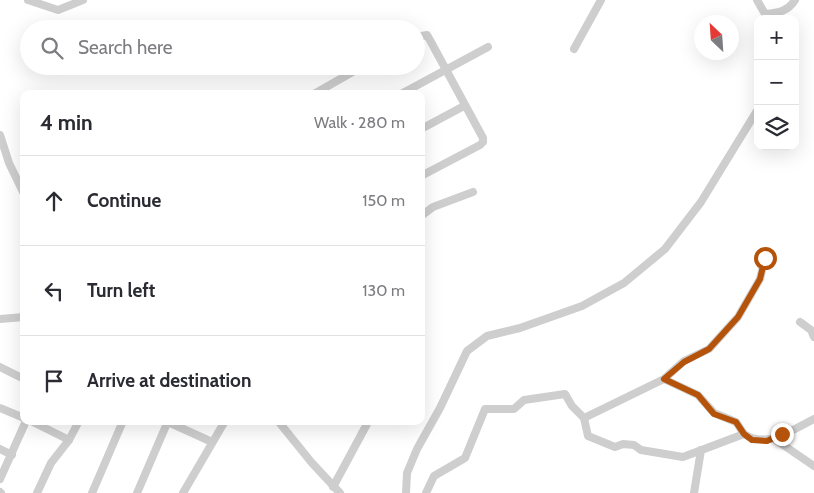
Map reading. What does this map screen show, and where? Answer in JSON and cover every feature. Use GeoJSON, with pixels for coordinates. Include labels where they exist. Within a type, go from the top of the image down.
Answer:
{"type":"FeatureCollection","features":[{"type":"Feature","properties":{"kind":"street"},"geometry":{"type":"LineString","coordinates":[[28,0],[58,10],[84,0]]}},
{"type":"Feature","properties":{"kind":"street"},"geometry":{"type":"LineString","coordinates":[[574,49],[600,0]]}},
{"type":"Feature","properties":{"kind":"street"},"geometry":{"type":"LineString","coordinates":[[757,0],[765,15]]}},
{"type":"Feature","properties":{"kind":"street"},"geometry":{"type":"LineString","coordinates":[[770,15],[790,8],[796,0]]}},
{"type":"Feature","properties":{"kind":"street"},"geometry":{"type":"LineString","coordinates":[[425,35],[427,35],[483,138],[483,142],[425,174]]}},
{"type":"Feature","properties":{"kind":"street"},"geometry":{"type":"LineString","coordinates":[[408,90],[488,47]]}},
{"type":"Feature","properties":{"kind":"street"},"geometry":{"type":"LineString","coordinates":[[326,90],[349,75]]}},
{"type":"Feature","properties":{"kind":"street"},"geometry":{"type":"LineString","coordinates":[[425,128],[464,106]]}},
{"type":"Feature","properties":{"kind":"street"},"geometry":{"type":"LineString","coordinates":[[406,493],[407,473],[417,449],[440,408],[467,351],[487,336],[520,328],[582,306],[624,283],[665,250],[701,202],[754,116]]}},
{"type":"Feature","properties":{"kind":"street"},"geometry":{"type":"LineString","coordinates":[[0,135],[9,163],[20,186]]}},
{"type":"Feature","properties":{"kind":"street"},"geometry":{"type":"LineString","coordinates":[[425,213],[433,207],[473,192]]}},
{"type":"Feature","properties":{"kind":"street"},"geometry":{"type":"LineString","coordinates":[[584,418],[664,379],[684,362],[709,349],[738,317],[760,279],[765,258]]}},
{"type":"Feature","properties":{"kind":"street"},"geometry":{"type":"LineString","coordinates":[[0,319],[20,317]]}},
{"type":"Feature","properties":{"kind":"street"},"geometry":{"type":"LineString","coordinates":[[800,322],[811,330],[814,337]]}},
{"type":"Feature","properties":{"kind":"street"},"geometry":{"type":"LineString","coordinates":[[0,368],[20,377]]}},
{"type":"Feature","properties":{"kind":"street"},"geometry":{"type":"LineString","coordinates":[[664,379],[698,395],[714,414],[736,422],[744,434],[752,440],[767,441],[814,419]]}},
{"type":"Feature","properties":{"kind":"street"},"geometry":{"type":"LineString","coordinates":[[426,493],[434,476],[464,458],[485,409],[514,409],[524,400],[565,394],[572,406],[584,418],[588,436],[615,447],[624,444],[634,444],[641,450],[683,457],[744,434]]}},
{"type":"Feature","properties":{"kind":"street"},"geometry":{"type":"LineString","coordinates":[[0,408],[20,416]]}},
{"type":"Feature","properties":{"kind":"street"},"geometry":{"type":"LineString","coordinates":[[0,479],[24,425]]}},
{"type":"Feature","properties":{"kind":"street"},"geometry":{"type":"LineString","coordinates":[[39,425],[68,440]]}},
{"type":"Feature","properties":{"kind":"street"},"geometry":{"type":"LineString","coordinates":[[39,492],[51,463],[77,425]]}},
{"type":"Feature","properties":{"kind":"street"},"geometry":{"type":"LineString","coordinates":[[92,493],[121,425]]}},
{"type":"Feature","properties":{"kind":"street"},"geometry":{"type":"LineString","coordinates":[[137,493],[167,425]]}},
{"type":"Feature","properties":{"kind":"street"},"geometry":{"type":"LineString","coordinates":[[175,425],[212,442]]}},
{"type":"Feature","properties":{"kind":"street"},"geometry":{"type":"LineString","coordinates":[[183,493],[223,425]]}},
{"type":"Feature","properties":{"kind":"street"},"geometry":{"type":"LineString","coordinates":[[282,425],[340,493]]}},
{"type":"Feature","properties":{"kind":"street"},"geometry":{"type":"LineString","coordinates":[[333,487],[366,425]]}},
{"type":"Feature","properties":{"kind":"street"},"geometry":{"type":"LineString","coordinates":[[773,438],[814,466]]}},
{"type":"Feature","properties":{"kind":"street"},"geometry":{"type":"LineString","coordinates":[[0,449],[12,455]]}},
{"type":"Feature","properties":{"kind":"street"},"geometry":{"type":"LineString","coordinates":[[694,493],[701,450]]}},
{"type":"Feature","properties":{"kind":"route"},"geometry":{"type":"LineString","coordinates":[[765,258],[760,279],[738,317],[709,349],[684,362],[664,379],[698,395],[714,414],[736,422],[744,434],[752,440],[767,441],[782,434]]}}]}
